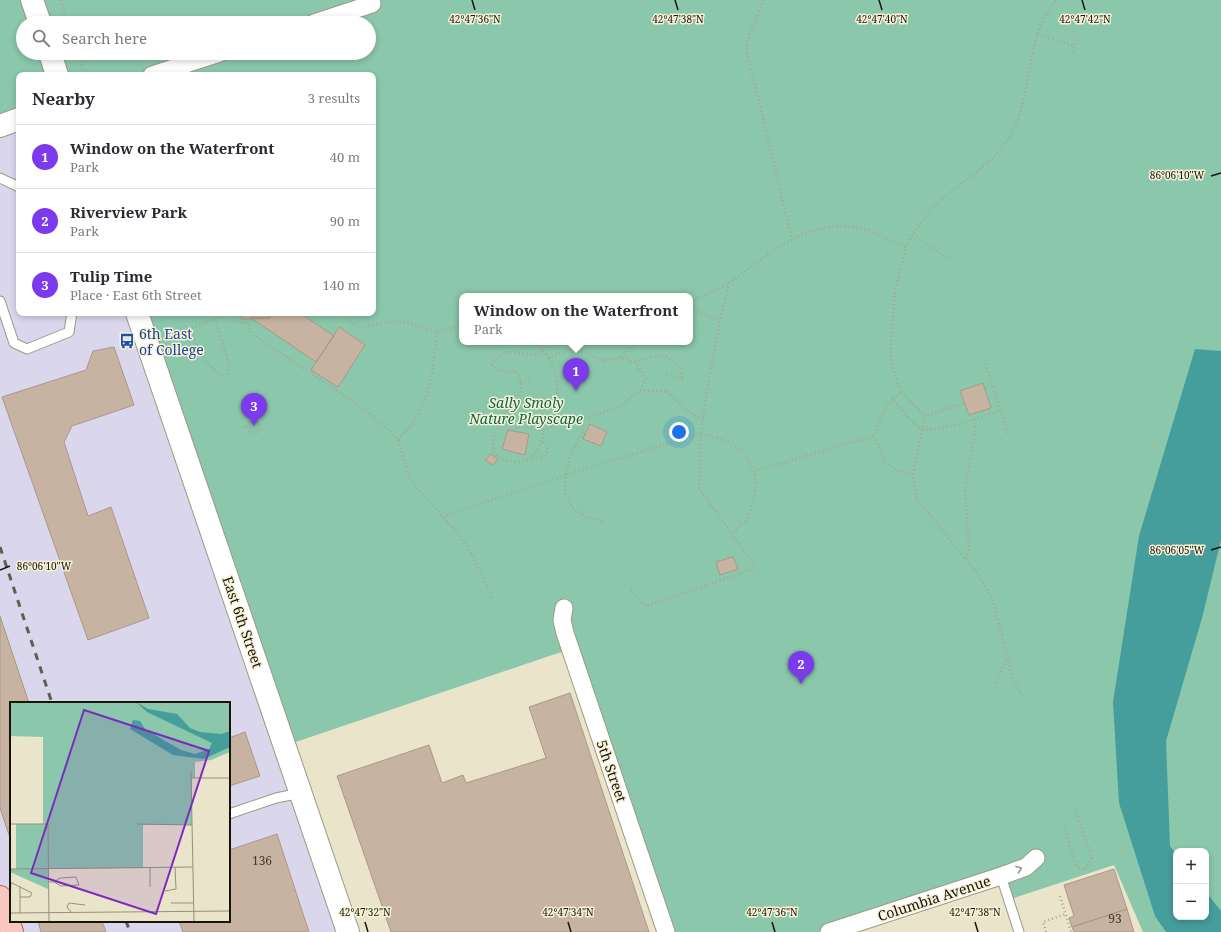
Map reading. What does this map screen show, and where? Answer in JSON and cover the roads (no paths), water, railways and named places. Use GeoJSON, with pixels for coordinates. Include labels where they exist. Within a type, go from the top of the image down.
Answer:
{"type":"FeatureCollection","features":[{"type":"Feature","properties":{"kind":"main road"},"geometry":{"type":"LineString","coordinates":[[0,897],[12,932]]}},
{"type":"Feature","properties":{"kind":"street"},"geometry":{"type":"LineString","coordinates":[[32,0],[38,16]]}},
{"type":"Feature","properties":{"kind":"street"},"geometry":{"type":"LineString","coordinates":[[333,16],[372,2]]}},
{"type":"Feature","properties":{"kind":"street"},"geometry":{"type":"LineString","coordinates":[[52,60],[56,72]]}},
{"type":"Feature","properties":{"kind":"street"},"geometry":{"type":"LineString","coordinates":[[161,72],[198,60]]}},
{"type":"Feature","properties":{"kind":"street"},"geometry":{"type":"LineString","coordinates":[[0,126],[16,120]]}},
{"type":"Feature","properties":{"kind":"street","name":"East 6th Street"},"geometry":{"type":"LineString","coordinates":[[138,316],[348,932]]}},
{"type":"Feature","properties":{"kind":"street","name":"5th Street"},"geometry":{"type":"LineString","coordinates":[[564,608],[562,620],[565,633],[666,932]]}},
{"type":"Feature","properties":{"kind":"street","name":"Columbia Avenue"},"geometry":{"type":"LineString","coordinates":[[829,932],[1001,876],[1026,867],[1036,858]]}},
{"type":"Feature","properties":{"kind":"lane"},"geometry":{"type":"LineString","coordinates":[[0,178],[16,185]]}},
{"type":"Feature","properties":{"kind":"lane"},"geometry":{"type":"LineString","coordinates":[[0,300],[14,343],[27,349],[69,332],[72,316]]}},
{"type":"Feature","properties":{"kind":"lane"},"geometry":{"type":"LineString","coordinates":[[230,814],[276,798],[301,793]]}},
{"type":"Feature","properties":{"kind":"lane"},"geometry":{"type":"LineString","coordinates":[[1001,876],[1019,932]]}},
{"type":"Feature","properties":{"kind":"water"},"geometry":{"type":"Polygon","coordinates":[[[1195,349],[1221,351],[1221,540],[1202,618],[1166,741],[1170,846],[1173,850],[1173,920],[1209,920],[1209,896],[1221,911],[1221,932],[1166,932],[1155,916],[1119,803],[1113,702],[1139,536],[1195,349]]]}},
{"type":"Feature","properties":{"kind":"railway"},"geometry":{"type":"LineString","coordinates":[[0,547],[52,702]]}},
{"type":"Feature","properties":{"kind":"railway"},"geometry":{"type":"LineString","coordinates":[[126,922],[130,932]]}},
{"type":"Feature","properties":{"kind":"place","name":"6th East of College"},"geometry":{"type":"Point","coordinates":[127,341]}},
{"type":"Feature","properties":{"kind":"place","name":"Window on the Waterfront"},"geometry":{"type":"Point","coordinates":[576,391]}},
{"type":"Feature","properties":{"kind":"place","name":"Tulip Time"},"geometry":{"type":"Point","coordinates":[254,426]}},
{"type":"Feature","properties":{"kind":"place","name":"Riverview Park"},"geometry":{"type":"Point","coordinates":[801,684]}},
{"type":"Feature","properties":{"kind":"park label","name":"Sally Smoly Nature Playscape"},"geometry":{"type":"Point","coordinates":[526,410]}}]}
